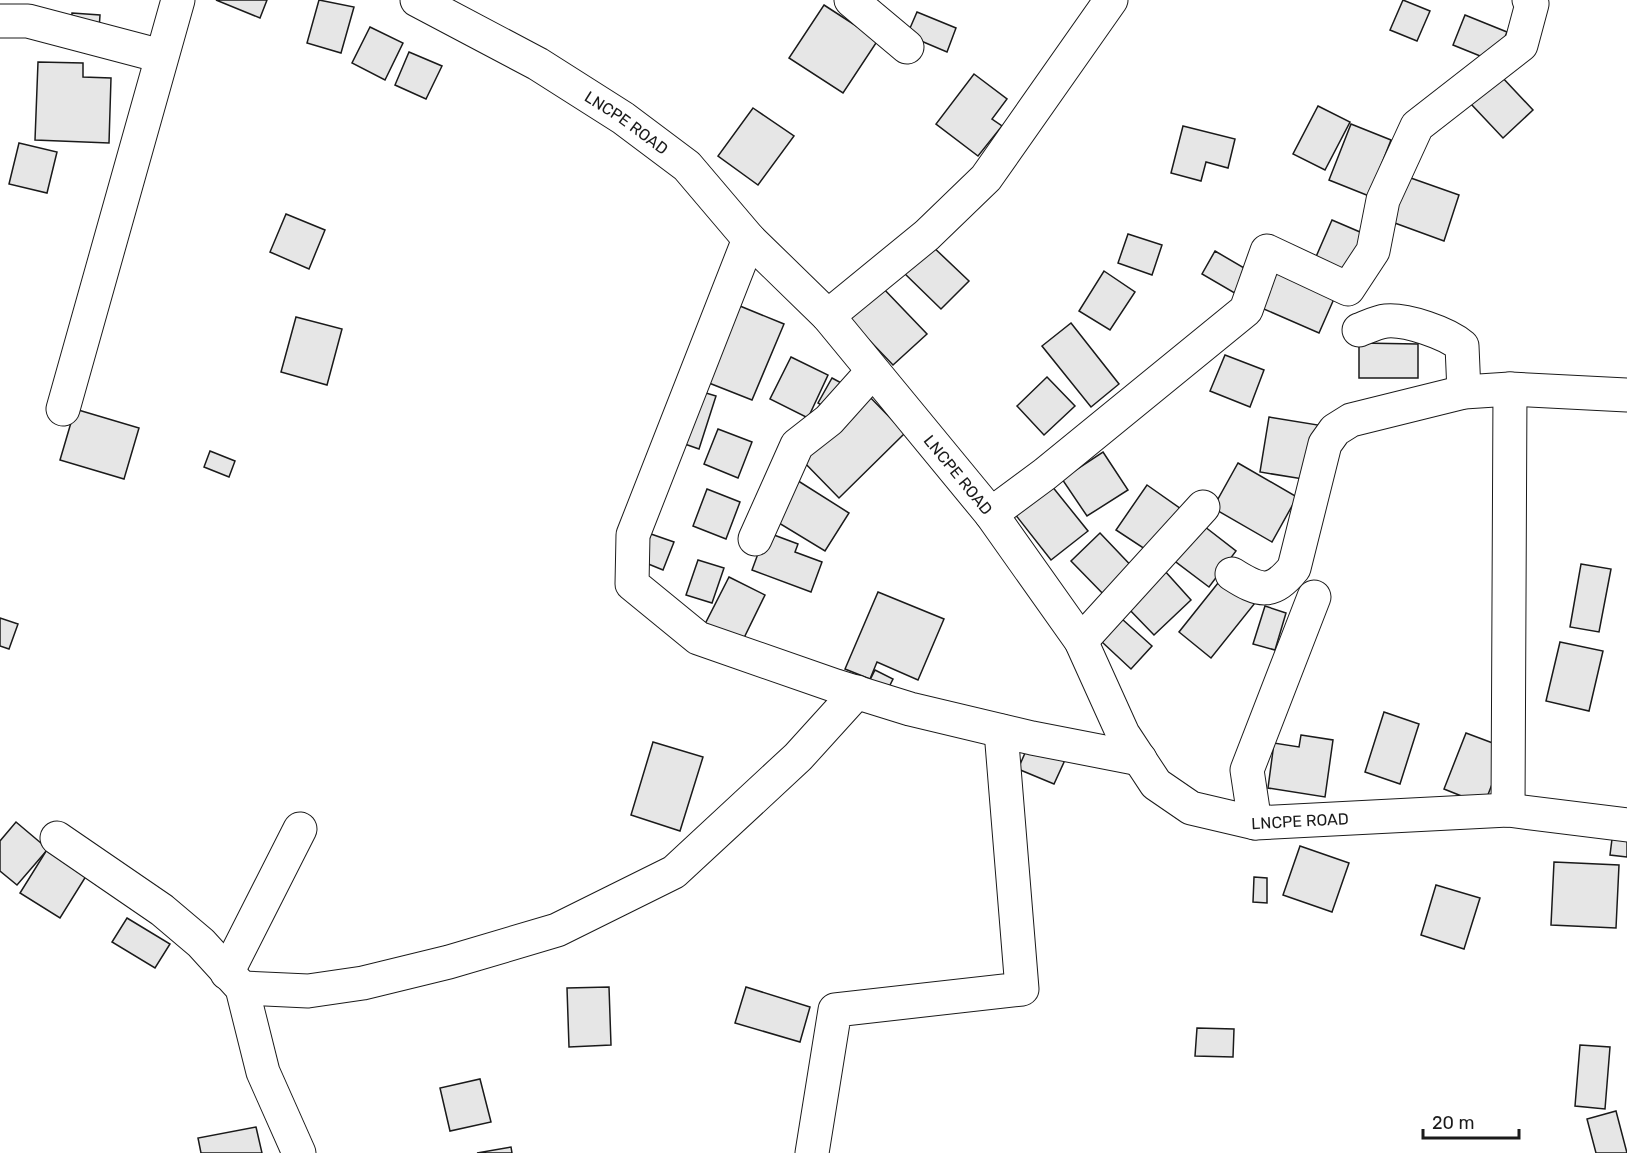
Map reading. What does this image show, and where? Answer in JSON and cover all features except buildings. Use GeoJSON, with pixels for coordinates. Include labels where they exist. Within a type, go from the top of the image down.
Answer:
{"type":"FeatureCollection","features":[{"type":"Feature","properties":{"kind":"street"},"geometry":{"type":"LineString","coordinates":[[63,409],[160,56],[178,0]]}},
{"type":"Feature","properties":{"kind":"street","name":"LNCPE ROAD"},"geometry":{"type":"LineString","coordinates":[[417,0],[538,64],[623,118],[687,166],[749,239],[828,316],[991,514],[1081,641],[1123,734],[1156,784],[1191,808],[1256,823],[1508,810],[1627,825]]}},
{"type":"Feature","properties":{"kind":"street"},"geometry":{"type":"LineString","coordinates":[[828,316],[927,235],[986,178],[1111,0]]}},
{"type":"Feature","properties":{"kind":"street"},"geometry":{"type":"LineString","coordinates":[[991,514],[1045,474],[1246,310],[1267,251],[1348,289],[1374,250],[1383,200],[1417,126],[1521,45],[1532,4],[1529,0]]}},
{"type":"Feature","properties":{"kind":"street"},"geometry":{"type":"LineString","coordinates":[[860,3],[907,47]]}},
{"type":"Feature","properties":{"kind":"street"},"geometry":{"type":"LineString","coordinates":[[0,21],[28,21],[160,56]]}},
{"type":"Feature","properties":{"kind":"street"},"geometry":{"type":"LineString","coordinates":[[749,239],[633,535],[632,584],[698,638],[910,709],[1140,759]]}},
{"type":"Feature","properties":{"kind":"street"},"geometry":{"type":"LineString","coordinates":[[1359,330],[1386,321],[1412,325],[1452,337],[1462,346],[1464,392]]}},
{"type":"Feature","properties":{"kind":"street"},"geometry":{"type":"LineString","coordinates":[[755,539],[797,445],[829,420],[872,372]]}},
{"type":"Feature","properties":{"kind":"street"},"geometry":{"type":"LineString","coordinates":[[1508,810],[1510,389]]}},
{"type":"Feature","properties":{"kind":"street"},"geometry":{"type":"LineString","coordinates":[[1232,574],[1252,587],[1267,588],[1281,583],[1294,568],[1325,444],[1335,430],[1351,420],[1464,392],[1510,389],[1627,395]]}},
{"type":"Feature","properties":{"kind":"street"},"geometry":{"type":"LineString","coordinates":[[1081,641],[1203,507]]}},
{"type":"Feature","properties":{"kind":"street"},"geometry":{"type":"LineString","coordinates":[[1256,823],[1247,770],[1314,597]]}},
{"type":"Feature","properties":{"kind":"street"},"geometry":{"type":"LineString","coordinates":[[235,980],[308,991],[363,982],[448,962],[557,930],[674,872],[798,757],[857,692]]}},
{"type":"Feature","properties":{"kind":"street"},"geometry":{"type":"LineString","coordinates":[[812,1153],[835,1010],[1022,989],[1000,730]]}},
{"type":"Feature","properties":{"kind":"street"},"geometry":{"type":"LineString","coordinates":[[235,980],[300,829]]}},
{"type":"Feature","properties":{"kind":"street"},"geometry":{"type":"LineString","coordinates":[[57,838],[162,910],[201,943],[235,980],[263,1072],[299,1153]]}}]}
